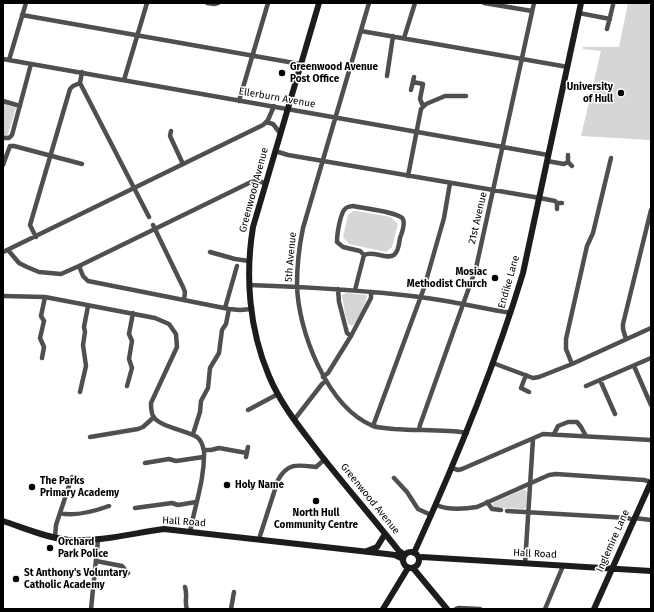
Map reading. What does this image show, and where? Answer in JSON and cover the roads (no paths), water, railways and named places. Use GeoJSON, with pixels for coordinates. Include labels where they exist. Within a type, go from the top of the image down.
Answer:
{"type":"FeatureCollection","features":[{"type":"Feature","properties":{"kind":"street"},"geometry":{"type":"LineString","coordinates":[[9,60],[26,3]]}},
{"type":"Feature","properties":{"kind":"street"},"geometry":{"type":"LineString","coordinates":[[124,80],[147,3]]}},
{"type":"Feature","properties":{"kind":"street"},"geometry":{"type":"LineString","coordinates":[[207,3],[218,3]]}},
{"type":"Feature","properties":{"kind":"street"},"geometry":{"type":"LineString","coordinates":[[239,101],[268,3]]}},
{"type":"Feature","properties":{"kind":"street","name":"Greenwood Avenue"},"geometry":{"type":"LineString","coordinates":[[318,3],[253,227],[249,260],[251,309],[259,349],[268,375],[294,420],[404,557]]}},
{"type":"Feature","properties":{"kind":"street","name":"5th Avenue"},"geometry":{"type":"LineString","coordinates":[[369,3],[303,228],[298,259],[297,286],[301,314],[308,341],[325,379],[341,402],[358,416],[373,426],[397,429],[452,430],[466,433]]}},
{"type":"Feature","properties":{"kind":"street"},"geometry":{"type":"LineString","coordinates":[[404,38],[415,3]]}},
{"type":"Feature","properties":{"kind":"street"},"geometry":{"type":"LineString","coordinates":[[484,3],[532,11]]}},
{"type":"Feature","properties":{"kind":"street","name":"21st Avenue"},"geometry":{"type":"LineString","coordinates":[[419,430],[476,268],[534,3]]}},
{"type":"Feature","properties":{"kind":"street","name":"Endike Lane"},"geometry":{"type":"LineString","coordinates":[[414,552],[452,468],[511,313],[523,273],[540,198],[581,3]]}},
{"type":"Feature","properties":{"kind":"street"},"geometry":{"type":"LineString","coordinates":[[607,29],[613,5]]}},
{"type":"Feature","properties":{"kind":"street"},"geometry":{"type":"LineString","coordinates":[[579,13],[610,20]]}},
{"type":"Feature","properties":{"kind":"street"},"geometry":{"type":"LineString","coordinates":[[22,15],[138,34],[300,64]]}},
{"type":"Feature","properties":{"kind":"street"},"geometry":{"type":"LineString","coordinates":[[361,31],[568,67]]}},
{"type":"Feature","properties":{"kind":"street"},"geometry":{"type":"LineString","coordinates":[[387,76],[393,36]]}},
{"type":"Feature","properties":{"kind":"street","name":"Ellerburn Avenue"},"geometry":{"type":"LineString","coordinates":[[3,59],[503,146],[548,158],[564,164],[568,162]]}},
{"type":"Feature","properties":{"kind":"street"},"geometry":{"type":"LineString","coordinates":[[3,138],[9,138],[12,135],[31,64]]}},
{"type":"Feature","properties":{"kind":"street"},"geometry":{"type":"LineString","coordinates":[[82,72],[80,83],[149,217]]}},
{"type":"Feature","properties":{"kind":"street"},"geometry":{"type":"LineString","coordinates":[[411,90],[414,80],[422,84],[420,99],[423,106]]}},
{"type":"Feature","properties":{"kind":"street"},"geometry":{"type":"LineString","coordinates":[[36,237],[30,225],[70,89],[80,83]]}},
{"type":"Feature","properties":{"kind":"street"},"geometry":{"type":"LineString","coordinates":[[408,176],[420,112],[423,106],[445,96],[466,96]]}},
{"type":"Feature","properties":{"kind":"street"},"geometry":{"type":"LineString","coordinates":[[3,101],[20,106]]}},
{"type":"Feature","properties":{"kind":"street"},"geometry":{"type":"LineString","coordinates":[[265,183],[256,181],[251,182],[154,227],[61,274],[39,272],[27,268],[5,251],[266,122],[271,115],[274,106]]}},
{"type":"Feature","properties":{"kind":"street"},"geometry":{"type":"LineString","coordinates":[[266,122],[273,124],[280,133]]}},
{"type":"Feature","properties":{"kind":"street"},"geometry":{"type":"LineString","coordinates":[[171,131],[170,136],[183,164]]}},
{"type":"Feature","properties":{"kind":"street"},"geometry":{"type":"LineString","coordinates":[[3,165],[10,146],[82,164]]}},
{"type":"Feature","properties":{"kind":"street"},"geometry":{"type":"LineString","coordinates":[[275,151],[288,155],[540,198],[555,201],[559,205]]}},
{"type":"Feature","properties":{"kind":"street"},"geometry":{"type":"LineString","coordinates":[[568,155],[568,162],[572,166]]}},
{"type":"Feature","properties":{"kind":"street"},"geometry":{"type":"LineString","coordinates":[[572,364],[566,349],[566,340],[587,246],[593,232],[611,158]]}},
{"type":"Feature","properties":{"kind":"street"},"geometry":{"type":"LineString","coordinates":[[373,426],[421,297],[444,218],[450,183]]}},
{"type":"Feature","properties":{"kind":"street"},"geometry":{"type":"LineString","coordinates":[[355,290],[364,255],[369,252],[388,256],[394,254],[398,249],[403,226],[402,218],[396,214],[353,206],[347,207],[343,212],[337,235],[337,242],[343,247],[360,251],[364,255]]}},
{"type":"Feature","properties":{"kind":"street"},"geometry":{"type":"LineString","coordinates":[[626,339],[623,324],[651,210]]}},
{"type":"Feature","properties":{"kind":"street"},"geometry":{"type":"LineString","coordinates":[[154,227],[183,287],[185,292],[184,300]]}},
{"type":"Feature","properties":{"kind":"street"},"geometry":{"type":"LineString","coordinates":[[210,252],[236,259],[249,260]]}},
{"type":"Feature","properties":{"kind":"street"},"geometry":{"type":"LineString","coordinates":[[79,266],[88,281],[227,309],[251,309]]}},
{"type":"Feature","properties":{"kind":"street"},"geometry":{"type":"LineString","coordinates":[[193,434],[200,412],[201,401],[208,388],[210,368],[219,353],[222,330],[226,324],[227,309],[238,269]]}},
{"type":"Feature","properties":{"kind":"street"},"geometry":{"type":"LineString","coordinates":[[249,286],[338,288],[421,297],[511,313]]}},
{"type":"Feature","properties":{"kind":"street"},"geometry":{"type":"LineString","coordinates":[[338,288],[339,302],[347,333],[351,336]]}},
{"type":"Feature","properties":{"kind":"street"},"geometry":{"type":"LineString","coordinates":[[294,420],[322,384],[351,336],[371,298],[371,292]]}},
{"type":"Feature","properties":{"kind":"street"},"geometry":{"type":"LineString","coordinates":[[3,296],[45,297],[133,313],[162,320],[169,324],[176,334],[177,347],[151,403],[154,417],[159,422],[193,434],[200,440],[204,450],[199,491],[190,532]]}},
{"type":"Feature","properties":{"kind":"street"},"geometry":{"type":"LineString","coordinates":[[42,358],[44,347],[40,338],[44,321],[41,316],[45,297]]}},
{"type":"Feature","properties":{"kind":"street"},"geometry":{"type":"LineString","coordinates":[[80,392],[86,366],[83,345],[85,332],[84,327],[88,306]]}},
{"type":"Feature","properties":{"kind":"street"},"geometry":{"type":"LineString","coordinates":[[127,386],[132,368],[129,359],[132,341],[129,334],[133,313]]}},
{"type":"Feature","properties":{"kind":"street"},"geometry":{"type":"LineString","coordinates":[[493,363],[533,378],[539,377],[572,364],[651,328]]}},
{"type":"Feature","properties":{"kind":"street"},"geometry":{"type":"LineString","coordinates":[[586,386],[651,358]]}},
{"type":"Feature","properties":{"kind":"street"},"geometry":{"type":"LineString","coordinates":[[634,366],[651,405]]}},
{"type":"Feature","properties":{"kind":"street"},"geometry":{"type":"LineString","coordinates":[[526,375],[521,388],[529,392]]}},
{"type":"Feature","properties":{"kind":"street"},"geometry":{"type":"LineString","coordinates":[[600,380],[613,412]]}},
{"type":"Feature","properties":{"kind":"street"},"geometry":{"type":"LineString","coordinates":[[248,410],[278,394]]}},
{"type":"Feature","properties":{"kind":"street"},"geometry":{"type":"LineString","coordinates":[[90,437],[143,428],[154,417]]}},
{"type":"Feature","properties":{"kind":"street"},"geometry":{"type":"LineString","coordinates":[[554,434],[558,426],[568,422],[577,422],[586,436]]}},
{"type":"Feature","properties":{"kind":"street"},"geometry":{"type":"LineString","coordinates":[[452,468],[458,470],[462,469],[543,434],[651,440]]}},
{"type":"Feature","properties":{"kind":"street"},"geometry":{"type":"LineString","coordinates":[[525,564],[531,483],[532,438]]}},
{"type":"Feature","properties":{"kind":"street"},"geometry":{"type":"LineString","coordinates":[[204,450],[219,448],[246,455],[248,447]]}},
{"type":"Feature","properties":{"kind":"street"},"geometry":{"type":"LineString","coordinates":[[145,463],[169,459],[176,461],[203,457]]}},
{"type":"Feature","properties":{"kind":"street"},"geometry":{"type":"LineString","coordinates":[[259,539],[282,472],[288,467],[297,465],[316,467],[325,459]]}},
{"type":"Feature","properties":{"kind":"street"},"geometry":{"type":"LineString","coordinates":[[436,505],[442,507],[469,508],[487,502],[549,475],[556,474],[644,480],[651,482]]}},
{"type":"Feature","properties":{"kind":"street"},"geometry":{"type":"LineString","coordinates":[[55,537],[56,525],[72,478]]}},
{"type":"Feature","properties":{"kind":"street"},"geometry":{"type":"LineString","coordinates":[[394,478],[407,492],[418,509],[431,515]]}},
{"type":"Feature","properties":{"kind":"street","name":"Inglemire Lane"},"geometry":{"type":"LineString","coordinates":[[594,609],[651,482]]}},
{"type":"Feature","properties":{"kind":"street"},"geometry":{"type":"LineString","coordinates":[[135,508],[172,502],[178,505],[196,502]]}},
{"type":"Feature","properties":{"kind":"street"},"geometry":{"type":"LineString","coordinates":[[487,502],[492,509],[501,510]]}},
{"type":"Feature","properties":{"kind":"street"},"geometry":{"type":"LineString","coordinates":[[60,513],[67,515],[97,510],[109,506]]}},
{"type":"Feature","properties":{"kind":"street"},"geometry":{"type":"LineString","coordinates":[[507,511],[651,520]]}},
{"type":"Feature","properties":{"kind":"street","name":"Hall Road"},"geometry":{"type":"LineString","coordinates":[[3,522],[68,540],[98,540],[136,532],[164,529],[366,551],[404,557]]}},
{"type":"Feature","properties":{"kind":"street"},"geometry":{"type":"LineString","coordinates":[[366,551],[377,547],[385,534]]}},
{"type":"Feature","properties":{"kind":"street"},"geometry":{"type":"LineString","coordinates":[[91,609],[98,540]]}},
{"type":"Feature","properties":{"kind":"street"},"geometry":{"type":"LineString","coordinates":[[383,609],[410,568],[417,566],[419,558],[414,552],[411,552],[404,557],[403,563],[410,568],[447,609]]}},
{"type":"Feature","properties":{"kind":"street","name":"Hall Road"},"geometry":{"type":"LineString","coordinates":[[419,558],[422,556],[525,564],[651,571]]}},
{"type":"Feature","properties":{"kind":"street"},"geometry":{"type":"LineString","coordinates":[[96,561],[122,566],[128,573]]}},
{"type":"Feature","properties":{"kind":"street"},"geometry":{"type":"LineString","coordinates":[[545,609],[563,566]]}},
{"type":"Feature","properties":{"kind":"street"},"geometry":{"type":"LineString","coordinates":[[185,587],[188,595],[185,605],[187,609]]}},
{"type":"Feature","properties":{"kind":"street"},"geometry":{"type":"LineString","coordinates":[[231,609],[234,592]]}},
{"type":"Feature","properties":{"kind":"street"},"geometry":{"type":"LineString","coordinates":[[456,609],[480,609]]}},
{"type":"Feature","properties":{"kind":"place","name":"Greenwood Avenue Post Office"},"geometry":{"type":"Point","coordinates":[282,73]}},
{"type":"Feature","properties":{"kind":"place","name":"University of Hull"},"geometry":{"type":"Point","coordinates":[621,93]}},
{"type":"Feature","properties":{"kind":"place","name":"Mosiac Methodist Church"},"geometry":{"type":"Point","coordinates":[495,278]}},
{"type":"Feature","properties":{"kind":"place","name":"Holy Name"},"geometry":{"type":"Point","coordinates":[227,485]}},
{"type":"Feature","properties":{"kind":"place","name":"The Parks Primary Academy"},"geometry":{"type":"Point","coordinates":[32,487]}},
{"type":"Feature","properties":{"kind":"place","name":"North Hull Community Centre"},"geometry":{"type":"Point","coordinates":[316,501]}},
{"type":"Feature","properties":{"kind":"place","name":"Orchard Park Police"},"geometry":{"type":"Point","coordinates":[50,548]}},
{"type":"Feature","properties":{"kind":"place","name":"St Anthony's Voluntary Catholic Academy"},"geometry":{"type":"Point","coordinates":[16,579]}}]}
